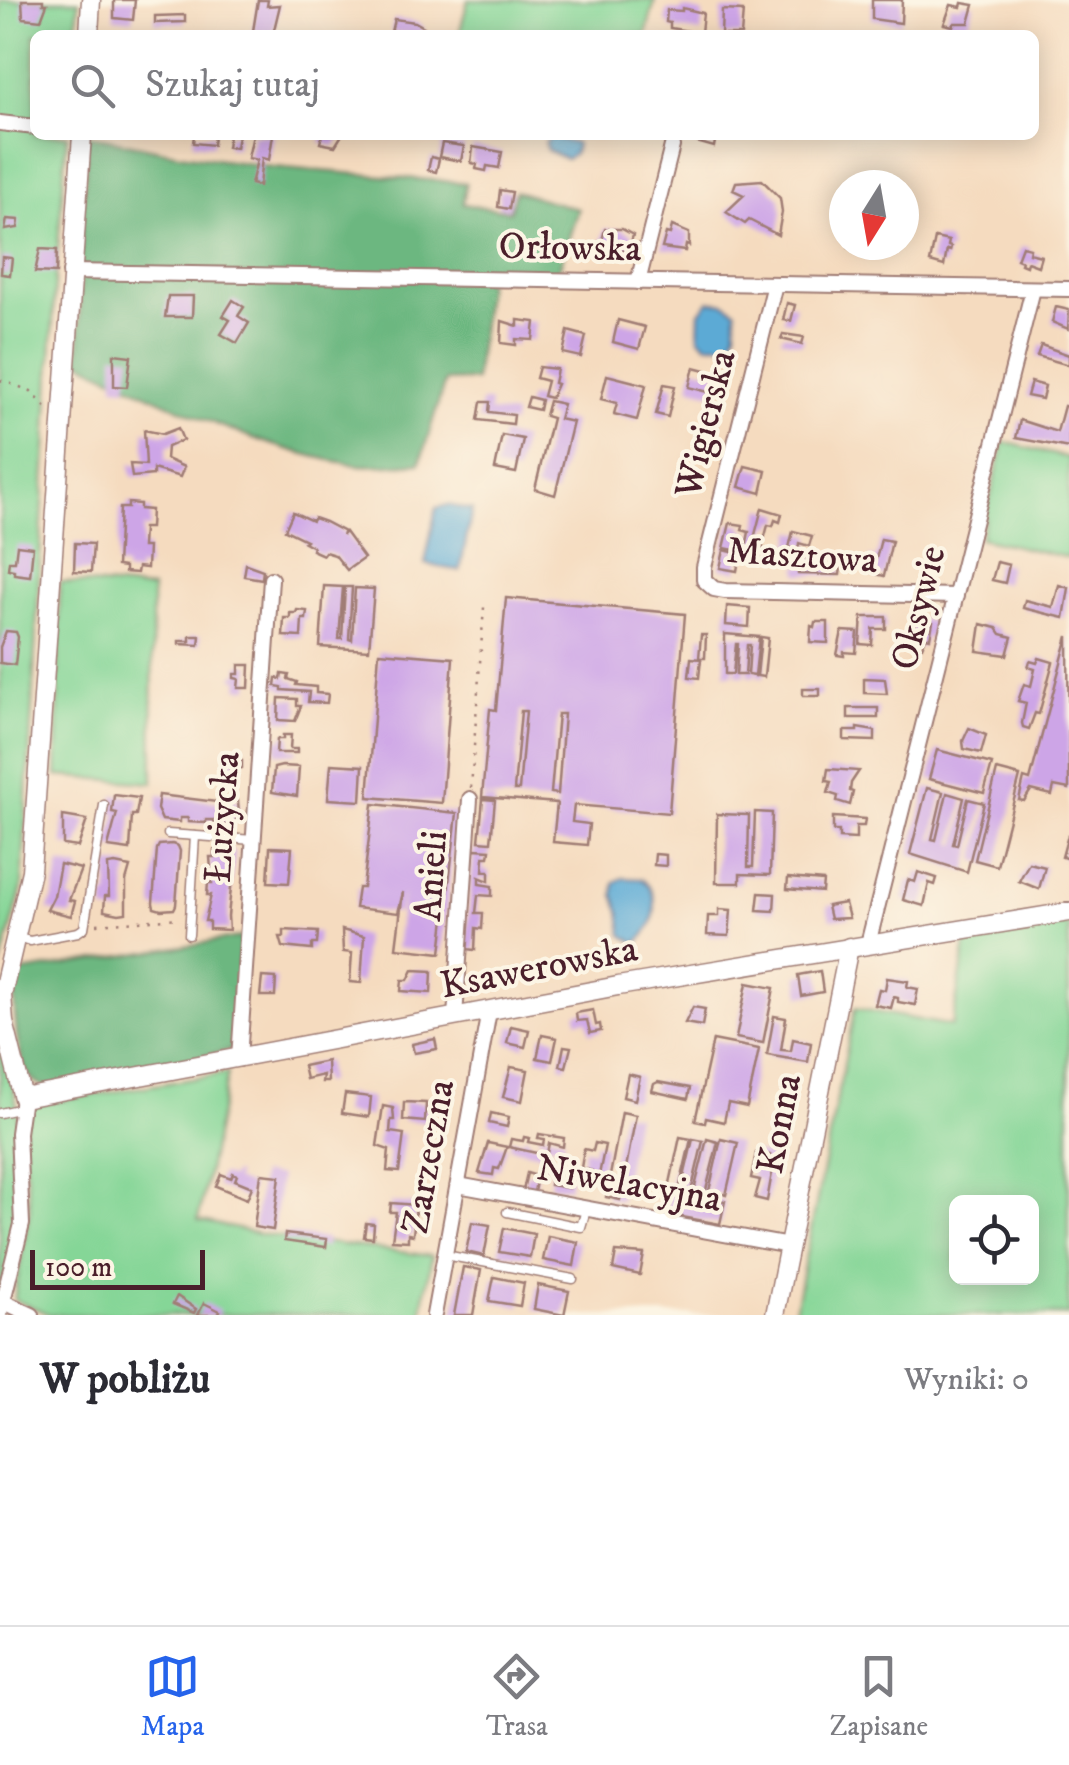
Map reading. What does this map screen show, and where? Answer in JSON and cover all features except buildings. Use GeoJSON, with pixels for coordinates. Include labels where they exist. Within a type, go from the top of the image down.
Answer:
{"type":"FeatureCollection","features":[{"type":"Feature","properties":{"kind":"street"},"geometry":{"type":"LineString","coordinates":[[89,30],[91,0]]}},
{"type":"Feature","properties":{"kind":"street"},"geometry":{"type":"LineString","coordinates":[[0,123],[30,126]]}},
{"type":"Feature","properties":{"kind":"street"},"geometry":{"type":"LineString","coordinates":[[32,1315],[2,1308],[22,1224],[18,1133],[23,1103],[2,1009],[2,985],[31,871],[82,140]]}},
{"type":"Feature","properties":{"kind":"street"},"geometry":{"type":"LineString","coordinates":[[638,282],[672,146]]}},
{"type":"Feature","properties":{"kind":"street","name":"Orłowska"},"geometry":{"type":"LineString","coordinates":[[70,272],[1069,289]]}},
{"type":"Feature","properties":{"kind":"street","name":"Wigierska"},"geometry":{"type":"LineString","coordinates":[[704,580],[704,566],[774,284]]}},
{"type":"Feature","properties":{"kind":"street","name":"Oksywie"},"geometry":{"type":"LineString","coordinates":[[859,945],[956,596],[1033,289]]}},
{"type":"Feature","properties":{"kind":"street","name":"Łużycka"},"geometry":{"type":"LineString","coordinates":[[239,1059],[272,579]]}},
{"type":"Feature","properties":{"kind":"street","name":"Masztowa"},"geometry":{"type":"LineString","coordinates":[[704,580],[714,589],[725,591],[956,596]]}},
{"type":"Feature","properties":{"kind":"street","name":"Anieli"},"geometry":{"type":"LineString","coordinates":[[455,1017],[470,800]]}},
{"type":"Feature","properties":{"kind":"street","name":"Ksawerowska"},"geometry":{"type":"LineString","coordinates":[[23,1103],[455,1017],[1069,912]]}},
{"type":"Feature","properties":{"kind":"street","name":"Konna"},"geometry":{"type":"LineString","coordinates":[[775,1315],[859,945]]}},
{"type":"Feature","properties":{"kind":"street","name":"Zarzeczna"},"geometry":{"type":"LineString","coordinates":[[434,1315],[489,1011]]}},
{"type":"Feature","properties":{"kind":"street","name":"Niwelacyjna"},"geometry":{"type":"LineString","coordinates":[[458,1185],[789,1246]]}},
{"type":"Feature","properties":{"kind":"lane"},"geometry":{"type":"LineString","coordinates":[[16,937],[30,941],[84,928],[104,805]]}},
{"type":"Feature","properties":{"kind":"lane"},"geometry":{"type":"LineString","coordinates":[[168,834],[254,840]]}},
{"type":"Feature","properties":{"kind":"lane"},"geometry":{"type":"LineString","coordinates":[[189,935],[194,836]]}},
{"type":"Feature","properties":{"kind":"lane"},"geometry":{"type":"LineString","coordinates":[[0,1113],[23,1103]]}},
{"type":"Feature","properties":{"kind":"lane"},"geometry":{"type":"LineString","coordinates":[[507,1212],[581,1227],[586,1210]]}},
{"type":"Feature","properties":{"kind":"lane"},"geometry":{"type":"LineString","coordinates":[[445,1255],[572,1278]]}},
{"type":"Feature","properties":{"kind":"path"},"geometry":{"type":"LineString","coordinates":[[0,380],[31,391],[60,421]]}},
{"type":"Feature","properties":{"kind":"path"},"geometry":{"type":"LineString","coordinates":[[470,800],[484,607]]}},
{"type":"Feature","properties":{"kind":"path"},"geometry":{"type":"LineString","coordinates":[[94,924],[190,917]]}},
{"type":"Feature","properties":{"kind":"green space"},"geometry":{"type":"Polygon","coordinates":[[[0,0],[79,0],[76,30],[30,30],[30,140],[67,140],[55,284],[22,888],[0,970],[0,0]]]}},
{"type":"Feature","properties":{"kind":"green space"},"geometry":{"type":"Polygon","coordinates":[[[468,0],[655,0],[647,30],[460,30],[468,0]]]}},
{"type":"Feature","properties":{"kind":"green space"},"geometry":{"type":"Polygon","coordinates":[[[88,140],[112,140],[273,167],[466,183],[463,204],[510,211],[515,191],[578,209],[558,272],[488,273],[475,380],[445,381],[420,463],[381,466],[324,459],[252,438],[79,361],[88,140]]]}},
{"type":"Feature","properties":{"kind":"green space"},"geometry":{"type":"Polygon","coordinates":[[[1004,442],[1069,458],[1069,558],[980,538],[1004,442]]]}},
{"type":"Feature","properties":{"kind":"green space"},"geometry":{"type":"Polygon","coordinates":[[[60,582],[152,589],[153,783],[57,776],[60,582]]]}},
{"type":"Feature","properties":{"kind":"green space"},"geometry":{"type":"Polygon","coordinates":[[[1069,924],[1069,1315],[794,1315],[855,1008],[952,1026],[967,938],[1069,924]]]}},
{"type":"Feature","properties":{"kind":"green space"},"geometry":{"type":"Polygon","coordinates":[[[241,937],[232,1050],[50,1089],[30,1077],[18,1041],[16,973],[241,937]]]}},
{"type":"Feature","properties":{"kind":"green space"},"geometry":{"type":"Polygon","coordinates":[[[0,1012],[17,1106],[19,1217],[0,1303],[0,1012]]]}},
{"type":"Feature","properties":{"kind":"green space"},"geometry":{"type":"Polygon","coordinates":[[[228,1073],[198,1220],[259,1234],[432,1256],[421,1315],[51,1315],[14,1300],[30,1208],[22,1134],[31,1105],[228,1073]]]}},
{"type":"Feature","properties":{"kind":"water"},"geometry":{"type":"Polygon","coordinates":[[[562,140],[576,144],[574,154],[566,159],[547,150],[545,142],[562,140]]]}},
{"type":"Feature","properties":{"kind":"water"},"geometry":{"type":"Polygon","coordinates":[[[709,301],[725,303],[736,310],[736,333],[729,344],[707,344],[699,337],[700,312],[709,301]]]}},
{"type":"Feature","properties":{"kind":"water"},"geometry":{"type":"Polygon","coordinates":[[[448,505],[472,510],[460,571],[425,564],[436,508],[448,505]]]}},
{"type":"Feature","properties":{"kind":"water"},"geometry":{"type":"Polygon","coordinates":[[[623,878],[642,879],[655,903],[652,921],[636,943],[623,935],[614,895],[615,882],[623,878]]]}}]}
